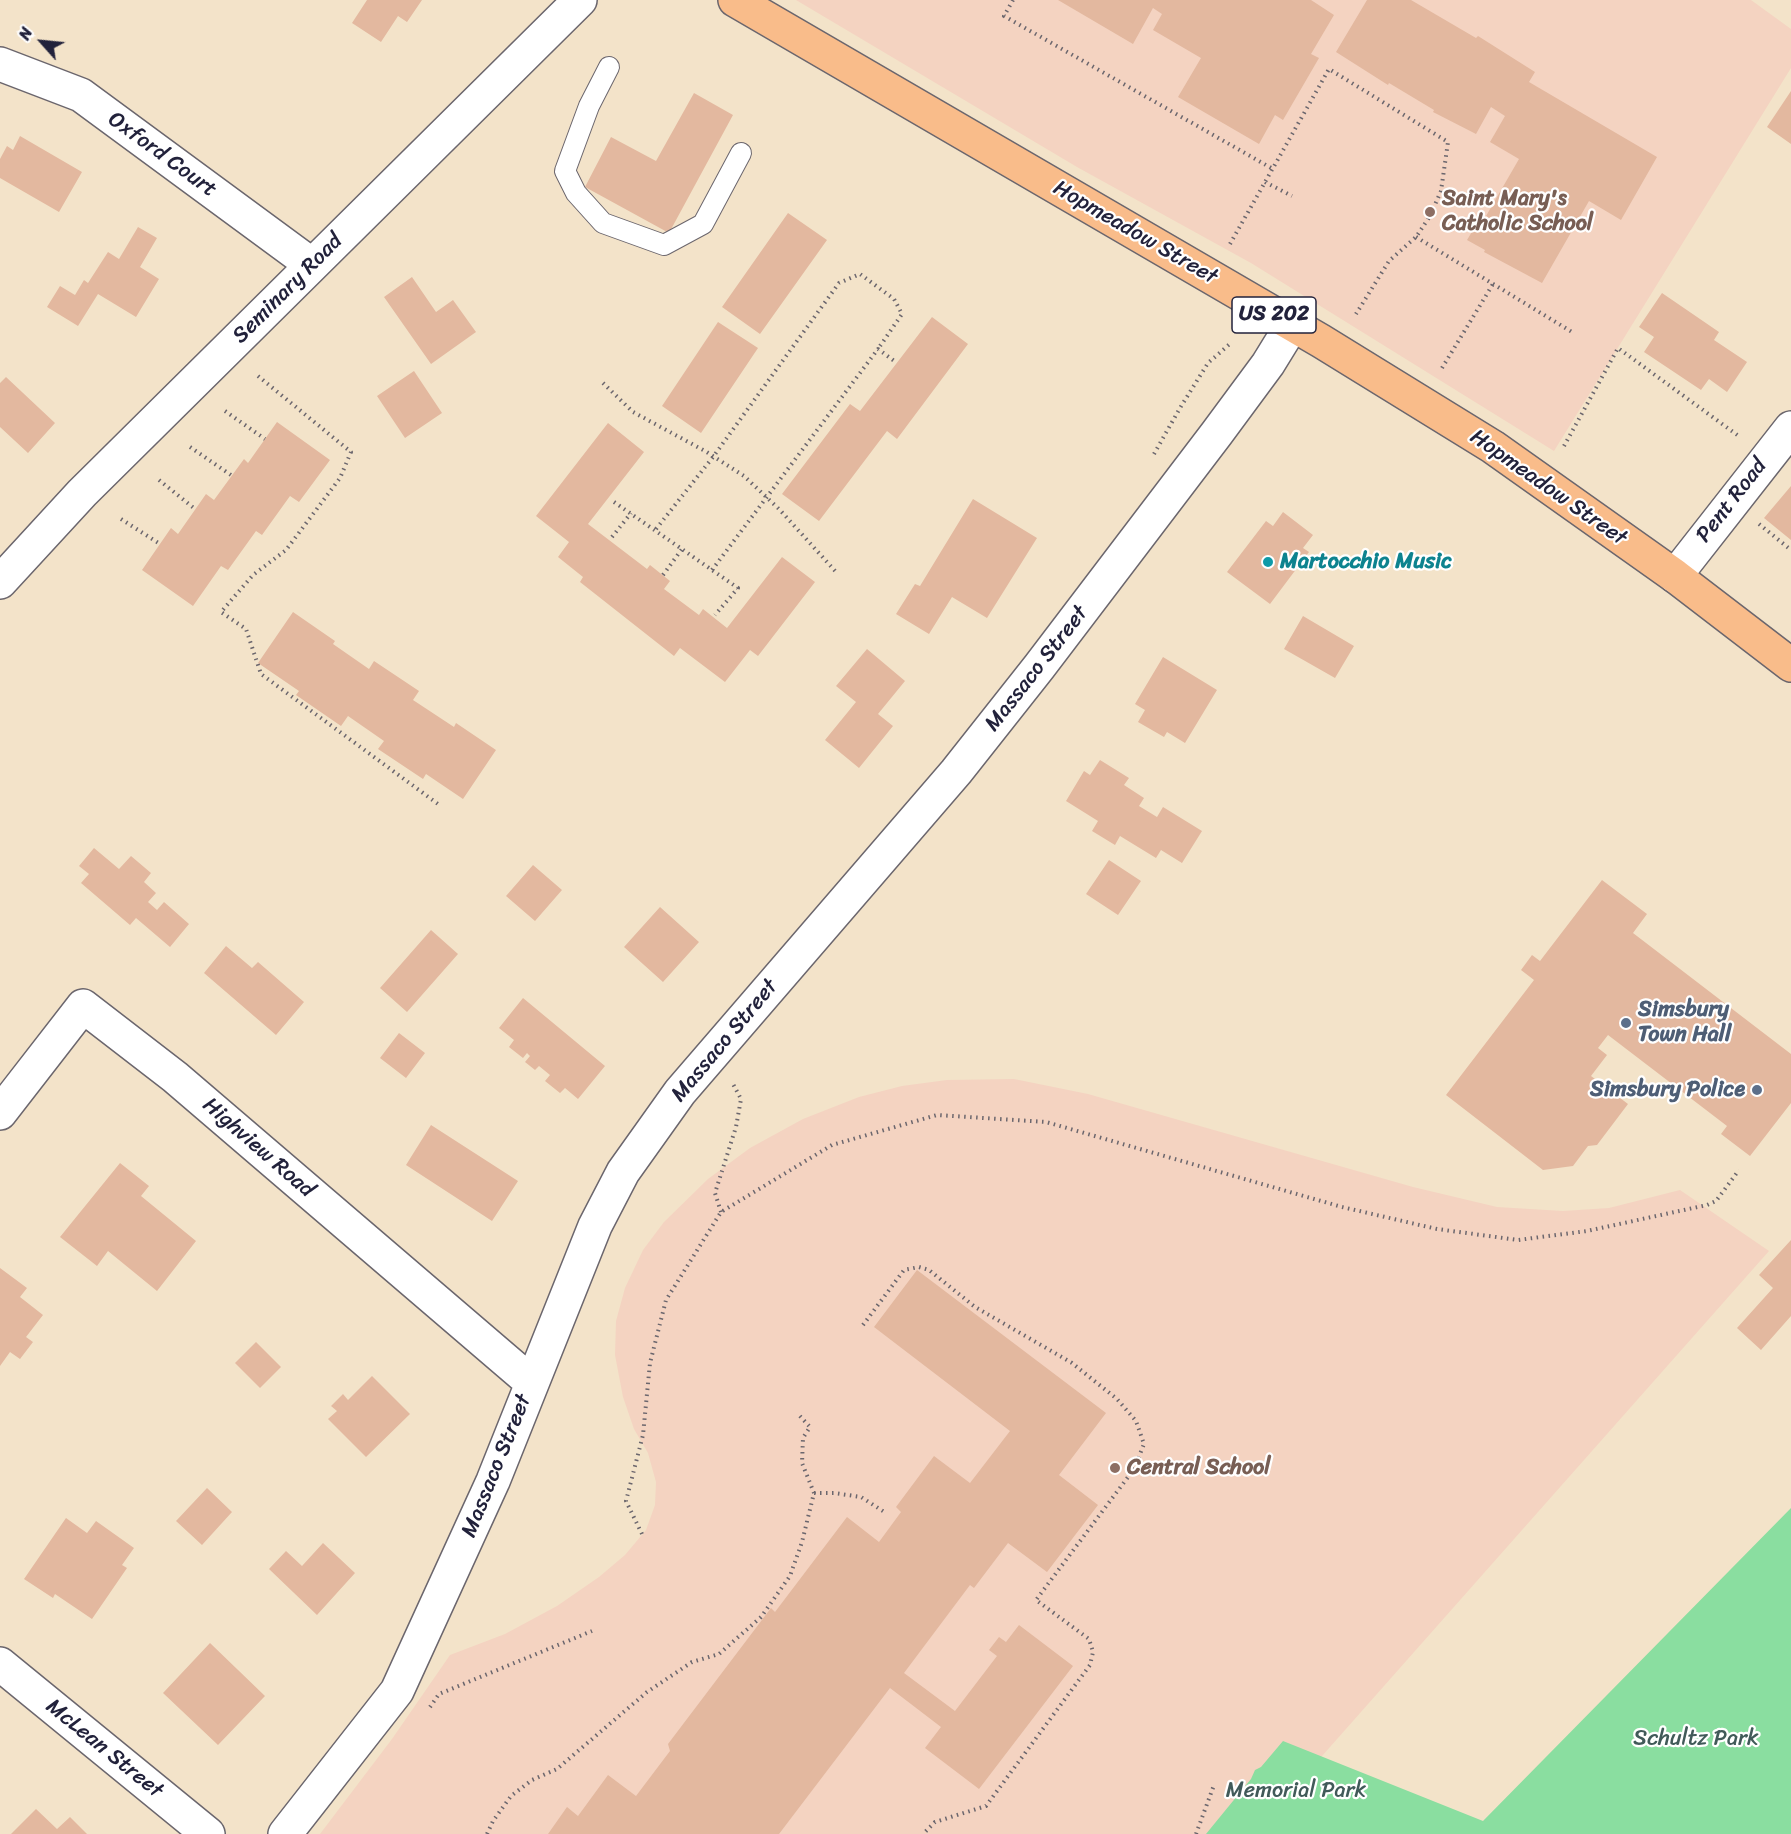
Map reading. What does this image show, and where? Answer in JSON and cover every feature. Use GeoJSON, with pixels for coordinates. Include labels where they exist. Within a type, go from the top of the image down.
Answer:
{"type":"FeatureCollection","features":[{"type":"Feature","properties":{"kind":"highway","name":"Hopmeadow Street"},"geometry":{"type":"LineString","coordinates":[[735,0],[1321,341],[1493,447],[1675,576],[1791,665]]}},
{"type":"Feature","properties":{"kind":"street","name":"Seminary Road"},"geometry":{"type":"LineString","coordinates":[[0,582],[82,493],[580,0]]}},
{"type":"Feature","properties":{"kind":"street","name":"Oxford Court"},"geometry":{"type":"LineString","coordinates":[[0,64],[81,95],[312,265]]}},
{"type":"Feature","properties":{"kind":"street","name":"Massaco Street"},"geometry":{"type":"LineString","coordinates":[[285,1834],[398,1691],[493,1481],[595,1226],[623,1172],[673,1101],[956,772],[1039,667],[1224,424],[1268,364],[1292,325]]}},
{"type":"Feature","properties":{"kind":"street","name":"Pent Road"},"geometry":{"type":"LineString","coordinates":[[1675,576],[1791,428]]}},
{"type":"Feature","properties":{"kind":"street","name":"Highview Road"},"geometry":{"type":"LineString","coordinates":[[0,1113],[83,1006],[175,1077],[531,1382]]}},
{"type":"Feature","properties":{"kind":"street","name":"McLean Street"},"geometry":{"type":"LineString","coordinates":[[0,1664],[208,1834]]}},
{"type":"Feature","properties":{"kind":"lane"},"geometry":{"type":"LineString","coordinates":[[609,67],[589,106],[565,171],[576,193],[603,223],[664,245],[703,224],[741,153]]}},
{"type":"Feature","properties":{"kind":"path"},"geometry":{"type":"LineString","coordinates":[[1013,0],[1004,16],[1273,169]]}},
{"type":"Feature","properties":{"kind":"path"},"geometry":{"type":"LineString","coordinates":[[1230,244],[1329,69],[1448,142],[1441,190],[1430,216],[1416,237],[1389,261],[1356,314]]}},
{"type":"Feature","properties":{"kind":"path"},"geometry":{"type":"LineString","coordinates":[[1265,182],[1292,196]]}},
{"type":"Feature","properties":{"kind":"path"},"geometry":{"type":"LineString","coordinates":[[1416,237],[1572,332]]}},
{"type":"Feature","properties":{"kind":"path"},"geometry":{"type":"LineString","coordinates":[[656,529],[713,457],[839,283],[860,274],[894,299],[902,314],[712,570]]}},
{"type":"Feature","properties":{"kind":"path"},"geometry":{"type":"LineString","coordinates":[[1442,368],[1493,284]]}},
{"type":"Feature","properties":{"kind":"path"},"geometry":{"type":"LineString","coordinates":[[1148,462],[1208,363],[1232,342]]}},
{"type":"Feature","properties":{"kind":"path"},"geometry":{"type":"LineString","coordinates":[[1564,446],[1618,348],[1767,457]]}},
{"type":"Feature","properties":{"kind":"path"},"geometry":{"type":"LineString","coordinates":[[878,349],[897,363]]}},
{"type":"Feature","properties":{"kind":"path"},"geometry":{"type":"LineString","coordinates":[[258,376],[351,452],[340,478],[286,550],[253,575],[220,612],[246,629],[261,674],[438,804]]}},
{"type":"Feature","properties":{"kind":"path"},"geometry":{"type":"LineString","coordinates":[[603,383],[633,411],[744,476],[837,573]]}},
{"type":"Feature","properties":{"kind":"path"},"geometry":{"type":"LineString","coordinates":[[225,411],[265,439]]}},
{"type":"Feature","properties":{"kind":"path"},"geometry":{"type":"LineString","coordinates":[[190,447],[231,475]]}},
{"type":"Feature","properties":{"kind":"path"},"geometry":{"type":"LineString","coordinates":[[159,480],[195,509]]}},
{"type":"Feature","properties":{"kind":"path"},"geometry":{"type":"LineString","coordinates":[[614,502],[738,588],[716,615]]}},
{"type":"Feature","properties":{"kind":"path"},"geometry":{"type":"LineString","coordinates":[[612,537],[631,513]]}},
{"type":"Feature","properties":{"kind":"path"},"geometry":{"type":"LineString","coordinates":[[121,519],[160,544]]}},
{"type":"Feature","properties":{"kind":"path"},"geometry":{"type":"LineString","coordinates":[[1759,524],[1791,550]]}},
{"type":"Feature","properties":{"kind":"path"},"geometry":{"type":"LineString","coordinates":[[663,575],[682,549]]}},
{"type":"Feature","properties":{"kind":"path"},"geometry":{"type":"LineString","coordinates":[[721,1212],[716,1193],[736,1127],[741,1099],[733,1084]]}},
{"type":"Feature","properties":{"kind":"path"},"geometry":{"type":"LineString","coordinates":[[642,1534],[626,1501],[643,1435],[650,1363],[666,1300],[721,1212],[831,1145],[937,1115],[1046,1122],[1342,1207],[1437,1229],[1518,1240],[1587,1231],[1707,1205],[1716,1201],[1739,1170]]}},
{"type":"Feature","properties":{"kind":"path"},"geometry":{"type":"LineString","coordinates":[[863,1324],[904,1270],[919,1267],[929,1270],[975,1307],[1072,1363],[1117,1399],[1136,1421],[1144,1444],[1134,1469],[1036,1600],[1089,1639],[1093,1652],[1090,1665],[986,1806],[935,1822],[923,1834]]}},
{"type":"Feature","properties":{"kind":"path"},"geometry":{"type":"LineString","coordinates":[[487,1834],[493,1821],[511,1796],[532,1780],[557,1769],[647,1692],[692,1662],[719,1654],[761,1617],[790,1576],[802,1542],[814,1493],[802,1463],[803,1438],[810,1427],[799,1415]]}},
{"type":"Feature","properties":{"kind":"path"},"geometry":{"type":"LineString","coordinates":[[814,1493],[861,1497],[886,1513]]}},
{"type":"Feature","properties":{"kind":"path"},"geometry":{"type":"LineString","coordinates":[[428,1710],[439,1695],[592,1631]]}},
{"type":"Feature","properties":{"kind":"path"},"geometry":{"type":"LineString","coordinates":[[1196,1834],[1214,1785]]}},
{"type":"Feature","properties":{"kind":"shaded area","name":"Saint Mary's Catholic School"},"geometry":{"type":"Polygon","coordinates":[[[796,0],[1751,0],[1791,29],[1791,68],[1554,451],[1251,263],[1077,167],[796,0]]]}},
{"type":"Feature","properties":{"kind":"shaded area","name":"Central School"},"geometry":{"type":"Polygon","coordinates":[[[1014,1079],[1088,1094],[1413,1187],[1497,1207],[1563,1211],[1609,1208],[1680,1190],[1769,1251],[1253,1834],[320,1834],[392,1739],[450,1655],[505,1634],[557,1606],[599,1577],[625,1555],[646,1530],[655,1505],[656,1482],[648,1453],[634,1429],[623,1397],[615,1355],[616,1321],[625,1288],[643,1250],[664,1222],[708,1179],[750,1148],[803,1119],[859,1097],[902,1086],[947,1080],[1014,1079]]]}},
{"type":"Feature","properties":{"kind":"green space","name":"Schultz Park"},"geometry":{"type":"Polygon","coordinates":[[[1791,1508],[1791,1834],[1206,1834],[1251,1779],[1255,1770],[1261,1767],[1283,1741],[1483,1821],[1791,1508]]]}},
{"type":"Feature","properties":{"kind":"building"},"geometry":{"type":"Polygon","coordinates":[[[367,0],[422,0],[407,22],[398,16],[381,42],[352,23],[367,0]]]}},
{"type":"Feature","properties":{"kind":"building"},"geometry":{"type":"Polygon","coordinates":[[[1058,0],[1311,0],[1334,15],[1311,54],[1319,58],[1283,120],[1275,115],[1259,144],[1178,97],[1201,58],[1153,30],[1162,14],[1153,8],[1133,44],[1058,0]]]}},
{"type":"Feature","properties":{"kind":"building"},"geometry":{"type":"Polygon","coordinates":[[[1367,0],[1411,0],[1476,38],[1478,36],[1535,72],[1529,82],[1657,157],[1621,220],[1589,201],[1542,283],[1484,252],[1485,250],[1467,240],[1479,220],[1482,223],[1519,159],[1490,142],[1505,116],[1491,107],[1476,134],[1433,112],[1434,110],[1389,83],[1388,85],[1336,52],[1367,0]]]}},
{"type":"Feature","properties":{"kind":"building"},"geometry":{"type":"Polygon","coordinates":[[[1791,91],[1791,144],[1767,127],[1791,91]]]}},
{"type":"Feature","properties":{"kind":"building"},"geometry":{"type":"Polygon","coordinates":[[[694,93],[733,115],[669,233],[585,187],[611,137],[656,161],[694,93]]]}},
{"type":"Feature","properties":{"kind":"building"},"geometry":{"type":"Polygon","coordinates":[[[20,136],[82,172],[59,212],[0,178],[0,159],[7,146],[13,150],[20,136]]]}},
{"type":"Feature","properties":{"kind":"building"},"geometry":{"type":"Polygon","coordinates":[[[788,213],[827,240],[760,334],[722,307],[788,213]]]}},
{"type":"Feature","properties":{"kind":"building"},"geometry":{"type":"Polygon","coordinates":[[[138,227],[157,238],[140,267],[159,279],[136,317],[98,294],[78,326],[47,307],[60,286],[75,295],[84,280],[88,283],[108,252],[119,259],[138,227]]]}},
{"type":"Feature","properties":{"kind":"building"},"geometry":{"type":"Polygon","coordinates":[[[412,277],[436,312],[453,300],[476,332],[431,364],[384,297],[412,277]]]}},
{"type":"Feature","properties":{"kind":"building"},"geometry":{"type":"Polygon","coordinates":[[[1662,293],[1719,332],[1714,340],[1747,362],[1727,392],[1709,379],[1701,390],[1644,352],[1654,337],[1639,327],[1662,293]]]}},
{"type":"Feature","properties":{"kind":"building"},"geometry":{"type":"Polygon","coordinates":[[[932,317],[968,344],[897,439],[887,431],[819,521],[782,494],[850,404],[860,411],[932,317]]]}},
{"type":"Feature","properties":{"kind":"building"},"geometry":{"type":"Polygon","coordinates":[[[718,322],[758,348],[701,433],[662,406],[718,322]]]}},
{"type":"Feature","properties":{"kind":"building"},"geometry":{"type":"Polygon","coordinates":[[[414,371],[442,413],[405,438],[377,396],[414,371]]]}},
{"type":"Feature","properties":{"kind":"building"},"geometry":{"type":"Polygon","coordinates":[[[6,377],[55,423],[28,453],[0,427],[0,383],[6,377]]]}},
{"type":"Feature","properties":{"kind":"building"},"geometry":{"type":"Polygon","coordinates":[[[277,422],[330,460],[299,502],[290,496],[262,535],[256,531],[228,570],[221,566],[193,606],[142,570],[171,528],[178,534],[206,494],[214,500],[244,459],[248,463],[277,422]]]}},
{"type":"Feature","properties":{"kind":"building"},"geometry":{"type":"Polygon","coordinates":[[[608,423],[644,452],[588,524],[647,569],[650,565],[670,581],[664,589],[699,615],[703,609],[727,628],[782,557],[815,582],[758,656],[750,650],[725,682],[680,648],[674,656],[580,582],[583,577],[558,557],[569,542],[536,516],[608,423]]]}},
{"type":"Feature","properties":{"kind":"building"},"geometry":{"type":"Polygon","coordinates":[[[1791,486],[1791,540],[1764,518],[1791,486]]]}},
{"type":"Feature","properties":{"kind":"building"},"geometry":{"type":"Polygon","coordinates":[[[973,499],[1037,538],[987,618],[952,597],[929,634],[896,614],[915,584],[920,586],[973,499]]]}},
{"type":"Feature","properties":{"kind":"building","name":"Martocchio Music"},"geometry":{"type":"Polygon","coordinates":[[[1283,512],[1313,535],[1303,548],[1309,552],[1270,604],[1227,572],[1266,521],[1273,526],[1283,512]]]}},
{"type":"Feature","properties":{"kind":"building"},"geometry":{"type":"Polygon","coordinates":[[[293,612],[335,641],[333,644],[369,669],[374,661],[419,691],[413,700],[454,727],[456,723],[496,750],[463,799],[426,774],[423,779],[378,749],[384,741],[348,716],[341,726],[296,695],[299,691],[258,663],[293,612]]]}},
{"type":"Feature","properties":{"kind":"building"},"geometry":{"type":"Polygon","coordinates":[[[1303,616],[1354,646],[1335,678],[1284,649],[1303,616]]]}},
{"type":"Feature","properties":{"kind":"building"},"geometry":{"type":"Polygon","coordinates":[[[867,649],[905,681],[878,714],[893,726],[859,768],[825,740],[856,702],[836,686],[867,649]]]}},
{"type":"Feature","properties":{"kind":"building"},"geometry":{"type":"Polygon","coordinates":[[[1163,657],[1217,690],[1185,743],[1167,732],[1164,737],[1138,722],[1145,710],[1135,704],[1163,657]]]}},
{"type":"Feature","properties":{"kind":"building"},"geometry":{"type":"Polygon","coordinates":[[[1100,760],[1129,778],[1124,785],[1144,798],[1139,806],[1157,817],[1163,807],[1202,831],[1182,863],[1161,850],[1156,858],[1120,836],[1115,845],[1092,831],[1098,821],[1066,801],[1084,771],[1090,775],[1100,760]]]}},
{"type":"Feature","properties":{"kind":"building"},"geometry":{"type":"Polygon","coordinates":[[[94,848],[119,869],[131,856],[151,873],[144,882],[156,893],[148,902],[157,910],[164,902],[189,924],[170,947],[136,918],[130,925],[81,883],[89,874],[79,866],[94,848]]]}},
{"type":"Feature","properties":{"kind":"building"},"geometry":{"type":"Polygon","coordinates":[[[1109,860],[1141,881],[1118,915],[1086,894],[1109,860]]]}},
{"type":"Feature","properties":{"kind":"building"},"geometry":{"type":"Polygon","coordinates":[[[533,865],[562,890],[535,921],[506,896],[533,865]]]}},
{"type":"Feature","properties":{"kind":"building","name":"Simsbury Town Hall"},"geometry":{"type":"Polygon","coordinates":[[[1602,880],[1647,914],[1633,933],[1791,1054],[1791,1103],[1750,1156],[1721,1134],[1727,1126],[1608,1035],[1598,1048],[1607,1055],[1591,1076],[1628,1104],[1597,1145],[1588,1146],[1573,1166],[1543,1170],[1446,1095],[1534,980],[1521,970],[1532,955],[1540,961],[1602,880]]]}},
{"type":"Feature","properties":{"kind":"building"},"geometry":{"type":"Polygon","coordinates":[[[660,907],[699,942],[663,982],[624,947],[660,907]]]}},
{"type":"Feature","properties":{"kind":"building"},"geometry":{"type":"Polygon","coordinates":[[[431,930],[458,954],[407,1012],[380,988],[431,930]]]}},
{"type":"Feature","properties":{"kind":"building"},"geometry":{"type":"Polygon","coordinates":[[[226,946],[252,968],[258,962],[304,1002],[276,1035],[204,973],[226,946]]]}},
{"type":"Feature","properties":{"kind":"building"},"geometry":{"type":"Polygon","coordinates":[[[523,998],[605,1066],[578,1099],[565,1088],[560,1093],[545,1081],[550,1075],[539,1066],[535,1070],[525,1062],[530,1056],[527,1053],[523,1058],[509,1047],[514,1040],[499,1028],[523,998]]]}},
{"type":"Feature","properties":{"kind":"building"},"geometry":{"type":"Polygon","coordinates":[[[399,1033],[425,1053],[406,1078],[380,1058],[399,1033]]]}},
{"type":"Feature","properties":{"kind":"building"},"geometry":{"type":"Polygon","coordinates":[[[431,1125],[518,1181],[492,1221],[406,1165],[431,1125]]]}},
{"type":"Feature","properties":{"kind":"building"},"geometry":{"type":"Polygon","coordinates":[[[120,1163],[149,1186],[141,1196],[196,1241],[157,1291],[108,1251],[97,1266],[60,1237],[120,1163]]]}},
{"type":"Feature","properties":{"kind":"building"},"geometry":{"type":"Polygon","coordinates":[[[1791,1240],[1791,1316],[1761,1350],[1737,1328],[1773,1288],[1759,1275],[1791,1240]]]}},
{"type":"Feature","properties":{"kind":"building"},"geometry":{"type":"Polygon","coordinates":[[[0,1268],[27,1288],[20,1297],[43,1315],[26,1337],[33,1342],[20,1359],[10,1352],[0,1366],[0,1268]]]}},
{"type":"Feature","properties":{"kind":"building"},"geometry":{"type":"Polygon","coordinates":[[[917,1270],[1106,1413],[1059,1475],[1098,1505],[1047,1572],[1008,1543],[974,1588],[970,1585],[904,1673],[955,1711],[997,1656],[989,1650],[999,1637],[1006,1642],[1019,1625],[1073,1666],[979,1789],[925,1748],[941,1727],[890,1688],[779,1834],[548,1834],[567,1807],[578,1816],[608,1775],[636,1796],[670,1751],[668,1744],[771,1608],[775,1612],[847,1517],[879,1542],[901,1512],[896,1507],[934,1456],[970,1483],[1010,1431],[874,1327],[917,1270]]]}},
{"type":"Feature","properties":{"kind":"building"},"geometry":{"type":"Polygon","coordinates":[[[256,1342],[281,1367],[260,1388],[235,1363],[256,1342]]]}},
{"type":"Feature","properties":{"kind":"building"},"geometry":{"type":"Polygon","coordinates":[[[372,1376],[410,1414],[366,1457],[328,1419],[337,1411],[331,1406],[343,1394],[348,1400],[372,1376]]]}},
{"type":"Feature","properties":{"kind":"building"},"geometry":{"type":"Polygon","coordinates":[[[207,1488],[232,1512],[202,1545],[176,1521],[207,1488]]]}},
{"type":"Feature","properties":{"kind":"building"},"geometry":{"type":"Polygon","coordinates":[[[66,1518],[87,1533],[96,1521],[134,1548],[122,1565],[127,1568],[92,1619],[55,1594],[53,1598],[24,1579],[66,1518]]]}},
{"type":"Feature","properties":{"kind":"building"},"geometry":{"type":"Polygon","coordinates":[[[323,1543],[355,1573],[317,1615],[269,1569],[286,1551],[302,1566],[323,1543]]]}},
{"type":"Feature","properties":{"kind":"building"},"geometry":{"type":"Polygon","coordinates":[[[210,1643],[265,1696],[218,1745],[163,1693],[210,1643]]]}},
{"type":"Feature","properties":{"kind":"building"},"geometry":{"type":"Polygon","coordinates":[[[36,1809],[57,1829],[70,1817],[87,1834],[11,1834],[36,1809]]]}},
{"type":"Feature","properties":{"kind":"place","name":"Saint Mary's Catholic School"},"geometry":{"type":"Point","coordinates":[1430,212]}},
{"type":"Feature","properties":{"kind":"place","name":"Martocchio Music"},"geometry":{"type":"Point","coordinates":[1268,562]}},
{"type":"Feature","properties":{"kind":"place","name":"Simsbury Town Hall"},"geometry":{"type":"Point","coordinates":[1626,1023]}},
{"type":"Feature","properties":{"kind":"place","name":"Simsbury Police"},"geometry":{"type":"Point","coordinates":[1757,1090]}},
{"type":"Feature","properties":{"kind":"place","name":"Central School"},"geometry":{"type":"Point","coordinates":[1115,1468]}},
{"type":"Feature","properties":{"kind":"park label","name":"Memorial Park"},"geometry":{"type":"Point","coordinates":[1296,1791]}}]}
